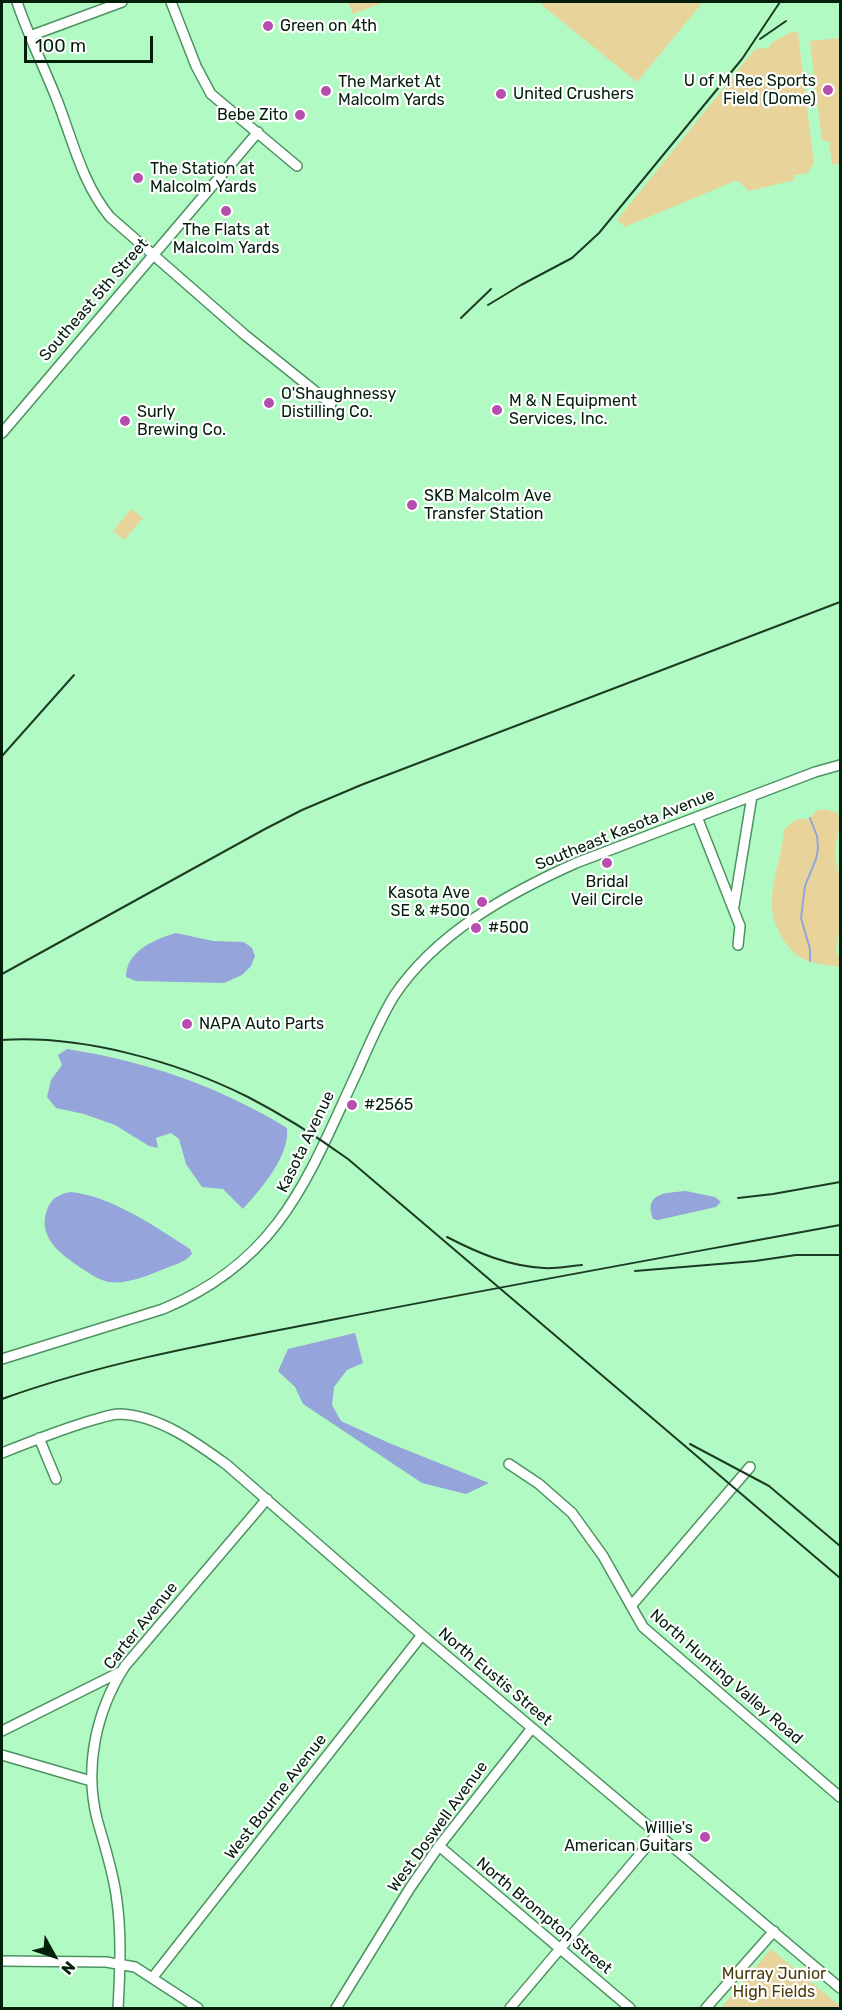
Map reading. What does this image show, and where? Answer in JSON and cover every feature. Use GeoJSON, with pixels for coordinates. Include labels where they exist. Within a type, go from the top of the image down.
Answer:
{"type":"FeatureCollection","features":[{"type":"Feature","properties":{"kind":"street"},"geometry":{"type":"LineString","coordinates":[[17,2],[87,182],[97,201],[110,218],[245,335],[331,404]]}},
{"type":"Feature","properties":{"kind":"street"},"geometry":{"type":"LineString","coordinates":[[30,36],[122,2]]}},
{"type":"Feature","properties":{"kind":"street"},"geometry":{"type":"LineString","coordinates":[[171,2],[196,66],[211,94],[297,166]]}},
{"type":"Feature","properties":{"kind":"street","name":"Southeast 5th Street"},"geometry":{"type":"LineString","coordinates":[[2,433],[258,132]]}},
{"type":"Feature","properties":{"kind":"street","name":"Southeast Kasota Avenue"},"geometry":{"type":"LineString","coordinates":[[435,951],[481,915],[538,880],[576,863],[815,772],[840,765]]}},
{"type":"Feature","properties":{"kind":"street"},"geometry":{"type":"LineString","coordinates":[[734,908],[752,796]]}},
{"type":"Feature","properties":{"kind":"street"},"geometry":{"type":"LineString","coordinates":[[697,817],[740,926],[738,945]]}},
{"type":"Feature","properties":{"kind":"street","name":"Kasota Avenue"},"geometry":{"type":"LineString","coordinates":[[2,1359],[94,1332],[163,1309],[188,1298],[227,1273],[269,1234],[300,1191],[394,996],[413,972],[435,951]]}},
{"type":"Feature","properties":{"kind":"street","name":"North Eustis Street"},"geometry":{"type":"LineString","coordinates":[[39,1438],[117,1414],[132,1415],[152,1421],[191,1441],[227,1465],[422,1635],[840,1988]]}},
{"type":"Feature","properties":{"kind":"street"},"geometry":{"type":"LineString","coordinates":[[2,1453],[39,1438],[56,1479]]}},
{"type":"Feature","properties":{"kind":"street","name":"North Hunting Valley Road"},"geometry":{"type":"LineString","coordinates":[[509,1464],[539,1484],[572,1513],[603,1556],[643,1627],[840,1797]]}},
{"type":"Feature","properties":{"kind":"street"},"geometry":{"type":"LineString","coordinates":[[632,1606],[750,1467]]}},
{"type":"Feature","properties":{"kind":"street","name":"Carter Avenue"},"geometry":{"type":"LineString","coordinates":[[118,2008],[116,1897],[110,1860],[98,1820],[91,1781],[94,1745],[99,1724],[108,1697],[121,1672],[267,1499]]}},
{"type":"Feature","properties":{"kind":"street","name":"West Bourne Avenue"},"geometry":{"type":"LineString","coordinates":[[153,1977],[422,1635]]}},
{"type":"Feature","properties":{"kind":"street"},"geometry":{"type":"LineString","coordinates":[[2,1731],[121,1672]]}},
{"type":"Feature","properties":{"kind":"street","name":"West Doswell Avenue"},"geometry":{"type":"LineString","coordinates":[[336,2008],[410,1888],[439,1846],[532,1728]]}},
{"type":"Feature","properties":{"kind":"street"},"geometry":{"type":"LineString","coordinates":[[2,1755],[91,1781]]}},
{"type":"Feature","properties":{"kind":"street"},"geometry":{"type":"LineString","coordinates":[[510,2008],[658,1833]]}},
{"type":"Feature","properties":{"kind":"street","name":"North Brompton Street"},"geometry":{"type":"LineString","coordinates":[[439,1846],[630,2008]]}},
{"type":"Feature","properties":{"kind":"street"},"geometry":{"type":"LineString","coordinates":[[706,2008],[774,1931]]}},
{"type":"Feature","properties":{"kind":"street"},"geometry":{"type":"LineString","coordinates":[[2,1961],[119,1964],[135,1967],[198,2008]]}},
{"type":"Feature","properties":{"kind":"green space"},"geometry":{"type":"Polygon","coordinates":[[[348,2],[384,2],[353,14],[348,2]]]}},
{"type":"Feature","properties":{"kind":"green space"},"geometry":{"type":"Polygon","coordinates":[[[541,2],[703,2],[637,82],[544,7],[541,2]]]}},
{"type":"Feature","properties":{"kind":"green space"},"geometry":{"type":"Polygon","coordinates":[[[793,31],[798,33],[814,164],[806,174],[794,175],[795,180],[749,191],[735,181],[625,227],[617,220],[755,49],[769,48],[771,43],[793,31]]]}},
{"type":"Feature","properties":{"kind":"green space","name":"U of M Rec Sports Field (Dome)"},"geometry":{"type":"Polygon","coordinates":[[[840,38],[840,163],[832,165],[829,141],[822,141],[810,41],[840,38]]]}},
{"type":"Feature","properties":{"kind":"green space"},"geometry":{"type":"Polygon","coordinates":[[[131,509],[143,518],[124,540],[113,531],[131,509]]]}},
{"type":"Feature","properties":{"kind":"green space"},"geometry":{"type":"Polygon","coordinates":[[[825,809],[838,813],[839,818],[835,854],[841,890],[840,925],[836,951],[840,958],[840,967],[811,962],[797,955],[783,939],[776,925],[773,911],[773,885],[784,830],[795,820],[810,818],[816,811],[825,809]]]}},
{"type":"Feature","properties":{"kind":"green space","name":"Murray Junior High Fields"},"geometry":{"type":"Polygon","coordinates":[[[771,1949],[840,2006],[840,2008],[721,2008],[771,1949]]]}},
{"type":"Feature","properties":{"kind":"water"},"geometry":{"type":"Polygon","coordinates":[[[176,933],[213,941],[244,942],[252,948],[255,956],[251,966],[242,975],[224,983],[136,981],[126,977],[127,968],[136,953],[159,939],[176,933]]]}},
{"type":"Feature","properties":{"kind":"water"},"geometry":{"type":"Polygon","coordinates":[[[67,1049],[125,1060],[181,1077],[235,1100],[287,1128],[284,1150],[273,1172],[243,1209],[223,1189],[202,1187],[186,1164],[179,1139],[171,1133],[156,1138],[158,1148],[149,1146],[115,1125],[84,1114],[56,1108],[47,1097],[51,1080],[62,1065],[58,1055],[67,1049]]]}},
{"type":"Feature","properties":{"kind":"water"},"geometry":{"type":"Polygon","coordinates":[[[686,1191],[715,1197],[721,1202],[716,1207],[658,1220],[653,1219],[651,1204],[654,1199],[665,1194],[686,1191]]]}},
{"type":"Feature","properties":{"kind":"water"},"geometry":{"type":"Polygon","coordinates":[[[71,1192],[102,1200],[133,1214],[190,1249],[192,1254],[177,1264],[133,1280],[111,1282],[96,1277],[59,1251],[45,1229],[47,1210],[51,1202],[59,1195],[71,1192]]]}},
{"type":"Feature","properties":{"kind":"water"},"geometry":{"type":"Polygon","coordinates":[[[355,1333],[363,1363],[347,1370],[334,1387],[332,1405],[341,1421],[489,1483],[466,1494],[422,1483],[303,1404],[295,1387],[278,1371],[288,1349],[355,1333]]]}},
{"type":"Feature","properties":{"kind":"waterway"},"geometry":{"type":"LineString","coordinates":[[810,818],[817,836],[818,848],[805,886],[801,918],[810,949],[810,961]]}},
{"type":"Feature","properties":{"kind":"railway"},"geometry":{"type":"LineString","coordinates":[[488,305],[572,258],[599,233],[742,59],[780,2]]}},
{"type":"Feature","properties":{"kind":"railway"},"geometry":{"type":"LineString","coordinates":[[760,39],[786,21]]}},
{"type":"Feature","properties":{"kind":"railway"},"geometry":{"type":"LineString","coordinates":[[461,318],[491,289]]}},
{"type":"Feature","properties":{"kind":"railway"},"geometry":{"type":"LineString","coordinates":[[2,974],[302,810],[361,785],[840,602]]}},
{"type":"Feature","properties":{"kind":"railway"},"geometry":{"type":"LineString","coordinates":[[2,756],[74,675]]}},
{"type":"Feature","properties":{"kind":"railway"},"geometry":{"type":"LineString","coordinates":[[2,1040],[33,1040],[96,1046],[160,1062],[248,1097],[312,1134],[348,1159],[840,1578]]}},
{"type":"Feature","properties":{"kind":"railway"},"geometry":{"type":"LineString","coordinates":[[738,1198],[840,1182]]}},
{"type":"Feature","properties":{"kind":"railway"},"geometry":{"type":"LineString","coordinates":[[2,1399],[125,1362],[209,1344],[840,1225]]}},
{"type":"Feature","properties":{"kind":"railway"},"geometry":{"type":"LineString","coordinates":[[447,1237],[482,1253],[518,1265],[549,1268],[582,1265]]}},
{"type":"Feature","properties":{"kind":"railway"},"geometry":{"type":"LineString","coordinates":[[635,1271],[755,1261],[796,1255],[840,1255]]}},
{"type":"Feature","properties":{"kind":"railway"},"geometry":{"type":"LineString","coordinates":[[690,1444],[769,1486],[840,1546]]}},
{"type":"Feature","properties":{"kind":"place","name":"Green on 4th"},"geometry":{"type":"Point","coordinates":[268,26]}},
{"type":"Feature","properties":{"kind":"place","name":"U of M Rec Sports Field (Dome)"},"geometry":{"type":"Point","coordinates":[828,90]}},
{"type":"Feature","properties":{"kind":"place","name":"The Market At Malcolm Yards"},"geometry":{"type":"Point","coordinates":[326,91]}},
{"type":"Feature","properties":{"kind":"place","name":"United Crushers"},"geometry":{"type":"Point","coordinates":[501,94]}},
{"type":"Feature","properties":{"kind":"place","name":"Bebe Zito"},"geometry":{"type":"Point","coordinates":[300,115]}},
{"type":"Feature","properties":{"kind":"place","name":"The Station at Malcolm Yards"},"geometry":{"type":"Point","coordinates":[138,178]}},
{"type":"Feature","properties":{"kind":"place","name":"The Flats at Malcolm Yards"},"geometry":{"type":"Point","coordinates":[226,211]}},
{"type":"Feature","properties":{"kind":"place","name":"O'Shaughnessy Distilling Co."},"geometry":{"type":"Point","coordinates":[269,403]}},
{"type":"Feature","properties":{"kind":"place","name":"M & N Equipment Services, Inc."},"geometry":{"type":"Point","coordinates":[497,410]}},
{"type":"Feature","properties":{"kind":"place","name":"Surly Brewing Co."},"geometry":{"type":"Point","coordinates":[125,421]}},
{"type":"Feature","properties":{"kind":"place","name":"SKB Malcolm Ave Transfer Station"},"geometry":{"type":"Point","coordinates":[412,505]}},
{"type":"Feature","properties":{"kind":"place","name":"Bridal Veil Circle"},"geometry":{"type":"Point","coordinates":[607,863]}},
{"type":"Feature","properties":{"kind":"place","name":"Kasota Ave SE & #500"},"geometry":{"type":"Point","coordinates":[482,902]}},
{"type":"Feature","properties":{"kind":"place","name":"#500"},"geometry":{"type":"Point","coordinates":[476,928]}},
{"type":"Feature","properties":{"kind":"place","name":"NAPA Auto Parts"},"geometry":{"type":"Point","coordinates":[187,1024]}},
{"type":"Feature","properties":{"kind":"place","name":"#2565"},"geometry":{"type":"Point","coordinates":[352,1105]}},
{"type":"Feature","properties":{"kind":"place","name":"Willie's American Guitars"},"geometry":{"type":"Point","coordinates":[705,1837]}}]}
